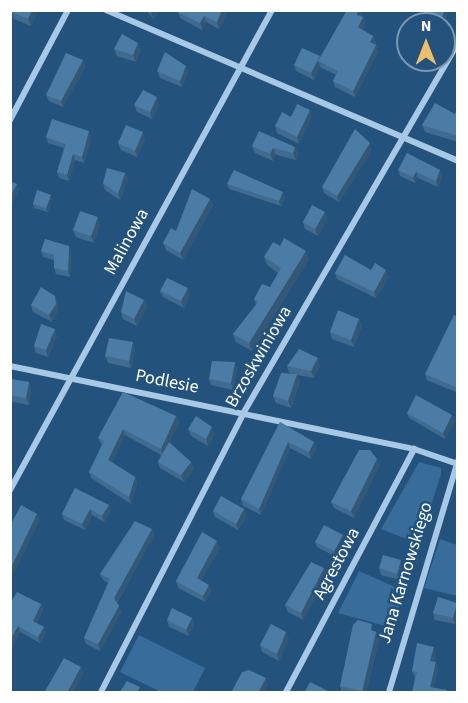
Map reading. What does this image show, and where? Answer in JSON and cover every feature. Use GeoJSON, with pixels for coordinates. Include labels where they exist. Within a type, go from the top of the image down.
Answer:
{"type":"FeatureCollection","features":[{"type":"Feature","properties":{"kind":"street"},"geometry":{"type":"LineString","coordinates":[[10,120],[68,10]]}},
{"type":"Feature","properties":{"kind":"street"},"geometry":{"type":"LineString","coordinates":[[106,10],[458,161]]}},
{"type":"Feature","properties":{"kind":"street","name":"Malinowa"},"geometry":{"type":"LineString","coordinates":[[10,490],[69,378],[272,10]]}},
{"type":"Feature","properties":{"kind":"street","name":"Brzoskwiniowa"},"geometry":{"type":"LineString","coordinates":[[101,693],[244,412],[458,43]]}},
{"type":"Feature","properties":{"kind":"street","name":"Podlesie"},"geometry":{"type":"LineString","coordinates":[[10,366],[244,412],[414,449],[457,463]]}},
{"type":"Feature","properties":{"kind":"street","name":"Agrestowa"},"geometry":{"type":"LineString","coordinates":[[286,693],[414,449]]}},
{"type":"Feature","properties":{"kind":"street","name":"Jana Karnowskiego"},"geometry":{"type":"LineString","coordinates":[[389,693],[457,463]]}},
{"type":"Feature","properties":{"kind":"shaded area"},"geometry":{"type":"Polygon","coordinates":[[[419,462],[441,468],[441,474],[419,544],[381,529],[419,462]]]}},
{"type":"Feature","properties":{"kind":"shaded area"},"geometry":{"type":"Polygon","coordinates":[[[440,539],[457,545],[457,596],[424,588],[440,539]]]}},
{"type":"Feature","properties":{"kind":"shaded area"},"geometry":{"type":"Polygon","coordinates":[[[359,571],[404,591],[393,628],[338,613],[359,571]]]}},
{"type":"Feature","properties":{"kind":"shaded area"},"geometry":{"type":"Polygon","coordinates":[[[139,635],[205,668],[193,692],[161,692],[120,672],[139,635]]]}},
{"type":"Feature","properties":{"kind":"building"},"geometry":{"type":"Polygon","coordinates":[[[13,10],[32,10],[28,19],[12,12],[13,10]]]}},
{"type":"Feature","properties":{"kind":"building"},"geometry":{"type":"Polygon","coordinates":[[[179,10],[222,10],[217,22],[204,16],[200,23],[178,12],[179,10]]]}},
{"type":"Feature","properties":{"kind":"building"},"geometry":{"type":"Polygon","coordinates":[[[347,10],[358,10],[357,15],[363,17],[358,27],[373,36],[370,42],[376,45],[353,91],[333,81],[338,71],[318,61],[347,10]]]}},
{"type":"Feature","properties":{"kind":"building"},"geometry":{"type":"Polygon","coordinates":[[[431,10],[445,10],[444,12],[430,12],[431,10]]]}},
{"type":"Feature","properties":{"kind":"building"},"geometry":{"type":"Polygon","coordinates":[[[122,34],[138,43],[133,55],[114,49],[122,34]]]}},
{"type":"Feature","properties":{"kind":"building"},"geometry":{"type":"Polygon","coordinates":[[[302,48],[320,56],[311,73],[294,65],[302,48]]]}},
{"type":"Feature","properties":{"kind":"building"},"geometry":{"type":"Polygon","coordinates":[[[165,52],[186,66],[180,81],[157,71],[165,52]]]}},
{"type":"Feature","properties":{"kind":"building"},"geometry":{"type":"Polygon","coordinates":[[[66,53],[83,60],[61,101],[46,95],[66,53]]]}},
{"type":"Feature","properties":{"kind":"building"},"geometry":{"type":"Polygon","coordinates":[[[143,90],[157,97],[150,112],[134,105],[143,90]]]}},
{"type":"Feature","properties":{"kind":"building"},"geometry":{"type":"Polygon","coordinates":[[[435,103],[455,114],[458,108],[458,136],[422,125],[435,103]]]}},
{"type":"Feature","properties":{"kind":"building"},"geometry":{"type":"Polygon","coordinates":[[[297,104],[310,110],[297,137],[275,126],[282,112],[291,117],[297,104]]]}},
{"type":"Feature","properties":{"kind":"building"},"geometry":{"type":"Polygon","coordinates":[[[52,119],[89,131],[82,157],[73,154],[67,175],[57,172],[66,144],[46,137],[52,119]]]}},
{"type":"Feature","properties":{"kind":"building"},"geometry":{"type":"Polygon","coordinates":[[[126,125],[143,132],[135,151],[118,143],[126,125]]]}},
{"type":"Feature","properties":{"kind":"building"},"geometry":{"type":"Polygon","coordinates":[[[355,129],[370,143],[337,196],[322,187],[355,129]]]}},
{"type":"Feature","properties":{"kind":"building"},"geometry":{"type":"Polygon","coordinates":[[[259,131],[295,147],[293,153],[273,148],[270,154],[252,146],[259,131]]]}},
{"type":"Feature","properties":{"kind":"building"},"geometry":{"type":"Polygon","coordinates":[[[407,153],[440,170],[436,181],[416,172],[413,177],[398,170],[407,153]]]}},
{"type":"Feature","properties":{"kind":"building"},"geometry":{"type":"Polygon","coordinates":[[[107,168],[125,173],[118,194],[103,183],[107,168]]]}},
{"type":"Feature","properties":{"kind":"building"},"geometry":{"type":"Polygon","coordinates":[[[234,170],[283,192],[279,201],[227,184],[234,170]]]}},
{"type":"Feature","properties":{"kind":"building"},"geometry":{"type":"Polygon","coordinates":[[[10,181],[17,184],[10,197],[10,181]]]}},
{"type":"Feature","properties":{"kind":"building"},"geometry":{"type":"Polygon","coordinates":[[[192,189],[210,199],[180,253],[163,243],[171,228],[176,231],[192,189]]]}},
{"type":"Feature","properties":{"kind":"building"},"geometry":{"type":"Polygon","coordinates":[[[37,190],[51,195],[46,208],[33,204],[37,190]]]}},
{"type":"Feature","properties":{"kind":"building"},"geometry":{"type":"Polygon","coordinates":[[[312,205],[325,212],[315,229],[303,222],[312,205]]]}},
{"type":"Feature","properties":{"kind":"building"},"geometry":{"type":"Polygon","coordinates":[[[80,211],[98,217],[91,236],[73,230],[80,211]]]}},
{"type":"Feature","properties":{"kind":"building"},"geometry":{"type":"Polygon","coordinates":[[[284,238],[306,251],[249,343],[233,334],[258,302],[254,299],[262,284],[270,287],[281,268],[264,257],[273,242],[280,246],[284,238]]]}},
{"type":"Feature","properties":{"kind":"building"},"geometry":{"type":"Polygon","coordinates":[[[45,239],[69,246],[68,271],[54,268],[54,255],[41,251],[45,239]]]}},
{"type":"Feature","properties":{"kind":"building"},"geometry":{"type":"Polygon","coordinates":[[[345,255],[371,270],[375,263],[386,270],[374,292],[335,273],[345,255]]]}},
{"type":"Feature","properties":{"kind":"building"},"geometry":{"type":"Polygon","coordinates":[[[167,278],[188,288],[181,301],[160,291],[167,278]]]}},
{"type":"Feature","properties":{"kind":"building"},"geometry":{"type":"Polygon","coordinates":[[[41,287],[55,296],[56,304],[49,315],[31,305],[41,287]]]}},
{"type":"Feature","properties":{"kind":"building"},"geometry":{"type":"Polygon","coordinates":[[[126,291],[144,300],[134,319],[121,312],[126,291]]]}},
{"type":"Feature","properties":{"kind":"building"},"geometry":{"type":"Polygon","coordinates":[[[338,310],[359,319],[351,340],[330,332],[338,310]]]}},
{"type":"Feature","properties":{"kind":"building"},"geometry":{"type":"Polygon","coordinates":[[[454,315],[458,317],[458,388],[425,374],[454,315]]]}},
{"type":"Feature","properties":{"kind":"building"},"geometry":{"type":"Polygon","coordinates":[[[41,324],[55,329],[46,350],[34,346],[41,324]]]}},
{"type":"Feature","properties":{"kind":"building"},"geometry":{"type":"Polygon","coordinates":[[[109,338],[133,342],[129,361],[105,356],[109,338]]]}},
{"type":"Feature","properties":{"kind":"building"},"geometry":{"type":"Polygon","coordinates":[[[299,349],[318,358],[311,371],[287,366],[299,349]]]}},
{"type":"Feature","properties":{"kind":"building"},"geometry":{"type":"Polygon","coordinates":[[[212,361],[235,362],[231,383],[209,379],[212,361]]]}},
{"type":"Feature","properties":{"kind":"building"},"geometry":{"type":"Polygon","coordinates":[[[281,373],[297,374],[288,401],[273,396],[281,373]]]}},
{"type":"Feature","properties":{"kind":"building"},"geometry":{"type":"Polygon","coordinates":[[[10,379],[29,382],[26,398],[10,395],[10,379]]]}},
{"type":"Feature","properties":{"kind":"building"},"geometry":{"type":"Polygon","coordinates":[[[123,392],[176,416],[161,449],[123,429],[108,460],[135,477],[129,497],[89,472],[104,441],[98,438],[123,392]]]}},
{"type":"Feature","properties":{"kind":"building"},"geometry":{"type":"Polygon","coordinates":[[[416,395],[452,415],[443,433],[407,413],[416,395]]]}},
{"type":"Feature","properties":{"kind":"building"},"geometry":{"type":"Polygon","coordinates":[[[196,416],[212,427],[206,439],[188,429],[196,416]]]}},
{"type":"Feature","properties":{"kind":"building"},"geometry":{"type":"Polygon","coordinates":[[[280,422],[314,442],[309,452],[288,442],[259,509],[241,499],[280,422]]]}},
{"type":"Feature","properties":{"kind":"building"},"geometry":{"type":"Polygon","coordinates":[[[169,442],[191,462],[181,475],[158,462],[169,442]]]}},
{"type":"Feature","properties":{"kind":"building"},"geometry":{"type":"Polygon","coordinates":[[[359,450],[370,450],[377,459],[351,511],[331,502],[359,450]]]}},
{"type":"Feature","properties":{"kind":"building"},"geometry":{"type":"Polygon","coordinates":[[[75,488],[109,505],[102,516],[90,509],[82,524],[62,514],[75,488]]]}},
{"type":"Feature","properties":{"kind":"building"},"geometry":{"type":"Polygon","coordinates":[[[221,496],[244,509],[236,524],[213,511],[221,496]]]}},
{"type":"Feature","properties":{"kind":"building"},"geometry":{"type":"Polygon","coordinates":[[[21,505],[37,514],[11,568],[10,526],[21,505]]]}},
{"type":"Feature","properties":{"kind":"building"},"geometry":{"type":"Polygon","coordinates":[[[135,521],[152,529],[114,598],[119,606],[98,644],[84,638],[110,579],[100,574],[135,521]]]}},
{"type":"Feature","properties":{"kind":"building"},"geometry":{"type":"Polygon","coordinates":[[[324,525],[343,535],[334,551],[315,542],[324,525]]]}},
{"type":"Feature","properties":{"kind":"building"},"geometry":{"type":"Polygon","coordinates":[[[202,532],[217,541],[197,578],[209,585],[203,596],[176,581],[202,532]]]}},
{"type":"Feature","properties":{"kind":"building"},"geometry":{"type":"Polygon","coordinates":[[[383,555],[401,560],[397,574],[379,568],[383,555]]]}},
{"type":"Feature","properties":{"kind":"building"},"geometry":{"type":"Polygon","coordinates":[[[311,562],[324,568],[301,613],[285,605],[311,562]]]}},
{"type":"Feature","properties":{"kind":"building"},"geometry":{"type":"Polygon","coordinates":[[[17,592],[41,604],[33,621],[44,627],[38,637],[18,626],[10,641],[10,604],[17,592]]]}},
{"type":"Feature","properties":{"kind":"building"},"geometry":{"type":"Polygon","coordinates":[[[438,597],[457,603],[453,618],[433,613],[438,597]]]}},
{"type":"Feature","properties":{"kind":"building"},"geometry":{"type":"Polygon","coordinates":[[[172,608],[192,618],[186,630],[167,620],[172,608]]]}},
{"type":"Feature","properties":{"kind":"building"},"geometry":{"type":"Polygon","coordinates":[[[358,620],[372,624],[371,630],[376,632],[362,691],[340,686],[353,625],[358,620]]]}},
{"type":"Feature","properties":{"kind":"building"},"geometry":{"type":"Polygon","coordinates":[[[271,624],[286,632],[277,654],[260,645],[271,624]]]}},
{"type":"Feature","properties":{"kind":"building"},"geometry":{"type":"Polygon","coordinates":[[[417,643],[434,647],[430,661],[436,662],[430,687],[447,690],[446,693],[412,693],[417,672],[412,671],[417,643]]]}},
{"type":"Feature","properties":{"kind":"building"},"geometry":{"type":"Polygon","coordinates":[[[64,658],[81,667],[67,693],[44,693],[64,658]]]}},
{"type":"Feature","properties":{"kind":"building"},"geometry":{"type":"Polygon","coordinates":[[[249,670],[266,678],[258,693],[231,693],[242,672],[249,670]]]}},
{"type":"Feature","properties":{"kind":"building"},"geometry":{"type":"Polygon","coordinates":[[[127,681],[140,687],[137,693],[119,693],[127,681]]]}},
{"type":"Feature","properties":{"kind":"building"},"geometry":{"type":"Polygon","coordinates":[[[310,682],[330,692],[330,693],[304,693],[310,682]]]}}]}
